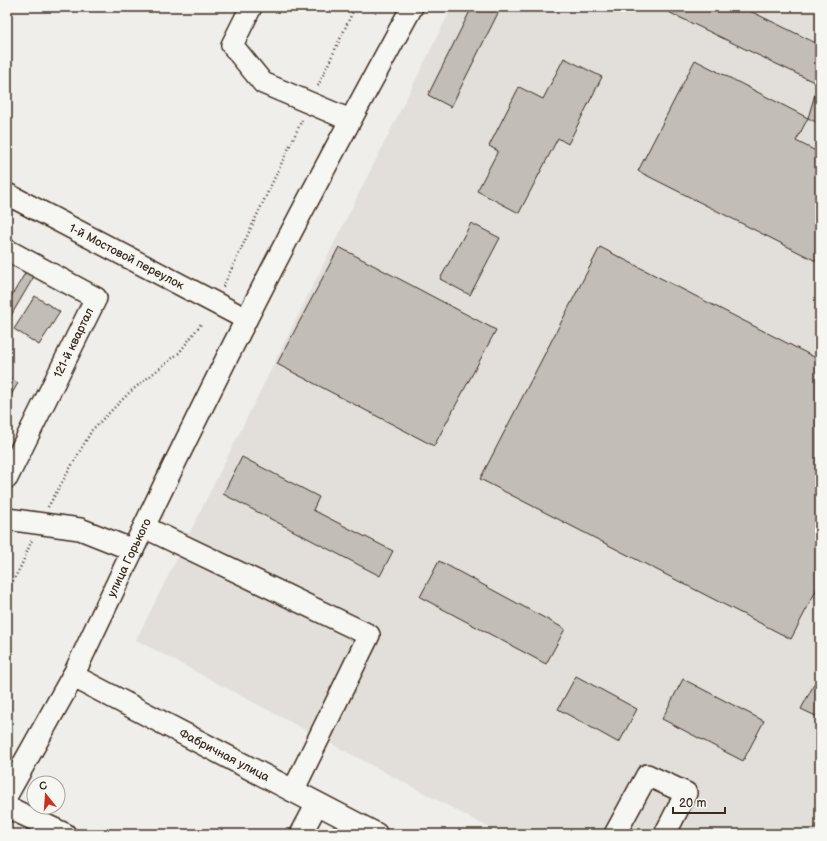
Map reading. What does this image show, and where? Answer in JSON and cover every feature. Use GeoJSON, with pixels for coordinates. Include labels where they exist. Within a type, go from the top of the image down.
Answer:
{"type":"FeatureCollection","features":[{"type":"Feature","properties":{"kind":"main road","name":"Фабричная улица"},"geometry":{"type":"LineString","coordinates":[[73,676],[376,834]]}},
{"type":"Feature","properties":{"kind":"main road","name":"улица Горького"},"geometry":{"type":"LineString","coordinates":[[7,794],[73,676]]}},
{"type":"Feature","properties":{"kind":"street"},"geometry":{"type":"LineString","coordinates":[[251,7],[232,45],[263,83],[350,120]]}},
{"type":"Feature","properties":{"kind":"street","name":"улица Горького"},"geometry":{"type":"LineString","coordinates":[[73,676],[246,319],[350,120],[412,7]]}},
{"type":"Feature","properties":{"kind":"street","name":"1-й Мостовой переулок"},"geometry":{"type":"LineString","coordinates":[[7,194],[246,319]]}},
{"type":"Feature","properties":{"kind":"street","name":"121-й квартал"},"geometry":{"type":"LineString","coordinates":[[7,250],[96,298],[7,478]]}},
{"type":"Feature","properties":{"kind":"street"},"geometry":{"type":"LineString","coordinates":[[7,519],[80,529],[133,550]]}},
{"type":"Feature","properties":{"kind":"street"},"geometry":{"type":"LineString","coordinates":[[144,527],[369,635],[294,791]]}},
{"type":"Feature","properties":{"kind":"street"},"geometry":{"type":"LineString","coordinates":[[615,834],[648,775],[686,792],[665,834]]}},
{"type":"Feature","properties":{"kind":"street"},"geometry":{"type":"LineString","coordinates":[[301,834],[317,804]]}},
{"type":"Feature","properties":{"kind":"street"},"geometry":{"type":"LineString","coordinates":[[7,807],[65,834]]}},
{"type":"Feature","properties":{"kind":"path"},"geometry":{"type":"LineString","coordinates":[[221,291],[355,7]]}},
{"type":"Feature","properties":{"kind":"path"},"geometry":{"type":"LineString","coordinates":[[7,592],[21,566],[46,511],[92,430],[131,391],[179,354],[201,324]]}},
{"type":"Feature","properties":{"kind":"shaded area"},"geometry":{"type":"Polygon","coordinates":[[[452,7],[820,7],[820,834],[501,834],[136,640],[452,7]]]}},
{"type":"Feature","properties":{"kind":"building"},"geometry":{"type":"Polygon","coordinates":[[[472,7],[501,7],[451,107],[428,95],[472,7]]]}},
{"type":"Feature","properties":{"kind":"building"},"geometry":{"type":"Polygon","coordinates":[[[658,7],[742,7],[820,45],[820,124],[808,118],[818,84],[658,7]]]}},
{"type":"Feature","properties":{"kind":"building"},"geometry":{"type":"Polygon","coordinates":[[[564,58],[602,77],[568,144],[558,138],[519,213],[477,191],[498,151],[489,146],[519,87],[543,99],[564,58]]]}},
{"type":"Feature","properties":{"kind":"building"},"geometry":{"type":"Polygon","coordinates":[[[695,60],[808,118],[796,141],[820,153],[820,263],[638,171],[695,60]]]}},
{"type":"Feature","properties":{"kind":"building"},"geometry":{"type":"Polygon","coordinates":[[[471,223],[500,238],[470,295],[440,279],[471,223]]]}},
{"type":"Feature","properties":{"kind":"building"},"geometry":{"type":"Polygon","coordinates":[[[339,247],[496,330],[434,446],[277,364],[339,247]]]}},
{"type":"Feature","properties":{"kind":"building"},"geometry":{"type":"Polygon","coordinates":[[[600,247],[820,360],[820,583],[791,639],[480,479],[600,247]]]}},
{"type":"Feature","properties":{"kind":"building"},"geometry":{"type":"Polygon","coordinates":[[[28,268],[36,273],[9,319],[7,318],[7,304],[28,268]]]}},
{"type":"Feature","properties":{"kind":"building"},"geometry":{"type":"Polygon","coordinates":[[[35,296],[60,312],[39,345],[14,329],[35,296]]]}},
{"type":"Feature","properties":{"kind":"building"},"geometry":{"type":"Polygon","coordinates":[[[7,376],[18,383],[7,402],[7,376]]]}},
{"type":"Feature","properties":{"kind":"building"},"geometry":{"type":"Polygon","coordinates":[[[242,457],[319,497],[313,510],[393,551],[380,576],[223,494],[242,457]]]}},
{"type":"Feature","properties":{"kind":"building"},"geometry":{"type":"Polygon","coordinates":[[[439,561],[565,629],[546,664],[420,597],[439,561]]]}},
{"type":"Feature","properties":{"kind":"building"},"geometry":{"type":"Polygon","coordinates":[[[820,673],[820,718],[801,709],[820,673]]]}},
{"type":"Feature","properties":{"kind":"building"},"geometry":{"type":"Polygon","coordinates":[[[576,676],[637,709],[619,743],[558,709],[576,676]]]}},
{"type":"Feature","properties":{"kind":"building"},"geometry":{"type":"Polygon","coordinates":[[[683,679],[764,721],[743,761],[662,719],[683,679]]]}}]}
